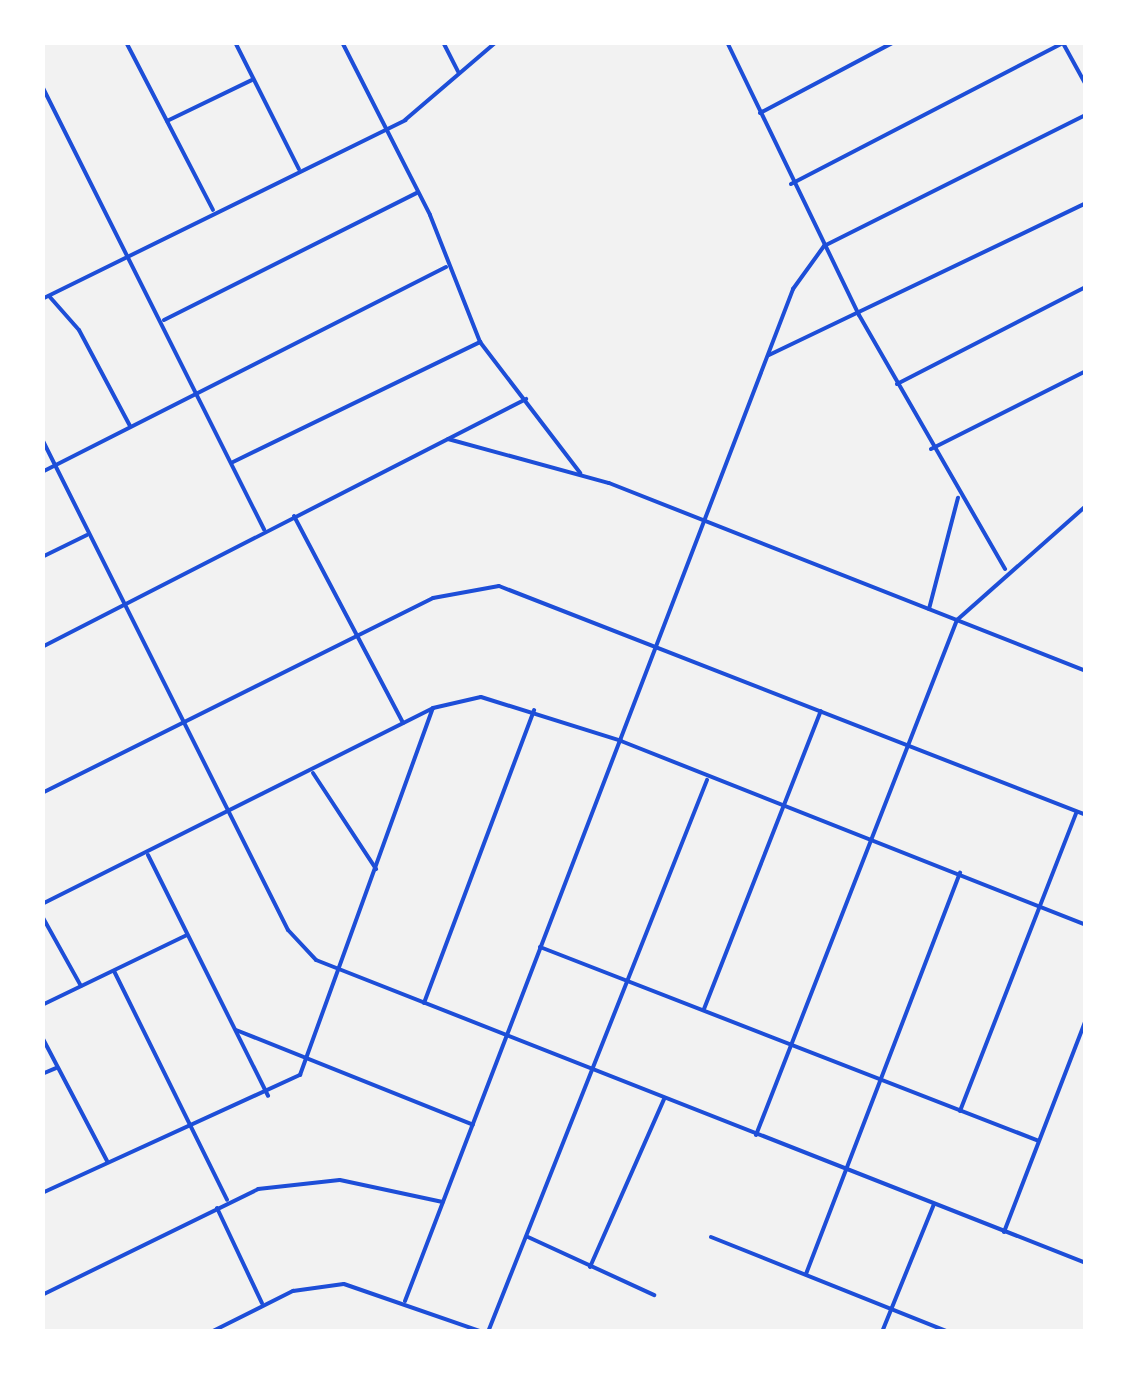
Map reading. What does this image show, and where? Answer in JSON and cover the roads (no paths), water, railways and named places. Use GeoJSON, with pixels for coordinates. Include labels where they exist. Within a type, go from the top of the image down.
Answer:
{"type":"FeatureCollection","features":[{"type":"Feature","properties":{"kind":"street"},"geometry":{"type":"LineString","coordinates":[[126,42],[213,210]]}},
{"type":"Feature","properties":{"kind":"street"},"geometry":{"type":"LineString","coordinates":[[235,42],[299,169]]}},
{"type":"Feature","properties":{"kind":"street"},"geometry":{"type":"LineString","coordinates":[[342,42],[417,193],[480,342],[580,473]]}},
{"type":"Feature","properties":{"kind":"street"},"geometry":{"type":"LineString","coordinates":[[443,42],[458,72]]}},
{"type":"Feature","properties":{"kind":"street"},"geometry":{"type":"LineString","coordinates":[[42,300],[213,210],[384,130],[496,42]]}},
{"type":"Feature","properties":{"kind":"street"},"geometry":{"type":"LineString","coordinates":[[728,42],[790,184],[958,498],[1005,569]]}},
{"type":"Feature","properties":{"kind":"street"},"geometry":{"type":"LineString","coordinates":[[760,113],[894,42]]}},
{"type":"Feature","properties":{"kind":"street"},"geometry":{"type":"LineString","coordinates":[[790,184],[1064,43],[1086,85]]}},
{"type":"Feature","properties":{"kind":"street"},"geometry":{"type":"LineString","coordinates":[[167,121],[254,79]]}},
{"type":"Feature","properties":{"kind":"street"},"geometry":{"type":"LineString","coordinates":[[42,86],[164,320],[264,530]]}},
{"type":"Feature","properties":{"kind":"street"},"geometry":{"type":"LineString","coordinates":[[405,1301],[540,947],[710,523],[793,289],[824,246],[1086,116]]}},
{"type":"Feature","properties":{"kind":"street"},"geometry":{"type":"LineString","coordinates":[[164,320],[417,193]]}},
{"type":"Feature","properties":{"kind":"street"},"geometry":{"type":"LineString","coordinates":[[769,354],[859,315],[1086,203]]}},
{"type":"Feature","properties":{"kind":"street"},"geometry":{"type":"LineString","coordinates":[[42,472],[446,266]]}},
{"type":"Feature","properties":{"kind":"street"},"geometry":{"type":"LineString","coordinates":[[896,384],[1086,287]]}},
{"type":"Feature","properties":{"kind":"street"},"geometry":{"type":"LineString","coordinates":[[49,296],[79,330],[130,426]]}},
{"type":"Feature","properties":{"kind":"street"},"geometry":{"type":"LineString","coordinates":[[233,462],[480,342]]}},
{"type":"Feature","properties":{"kind":"street"},"geometry":{"type":"LineString","coordinates":[[931,448],[1086,371]]}},
{"type":"Feature","properties":{"kind":"street"},"geometry":{"type":"LineString","coordinates":[[42,647],[526,399]]}},
{"type":"Feature","properties":{"kind":"street"},"geometry":{"type":"LineString","coordinates":[[42,439],[182,724],[297,944],[343,971],[1086,1263]]}},
{"type":"Feature","properties":{"kind":"street"},"geometry":{"type":"LineString","coordinates":[[448,439],[580,473],[1086,671]]}},
{"type":"Feature","properties":{"kind":"street"},"geometry":{"type":"LineString","coordinates":[[930,610],[958,498]]}},
{"type":"Feature","properties":{"kind":"street"},"geometry":{"type":"LineString","coordinates":[[756,1135],[787,1045],[957,620],[1005,569],[1086,506]]}},
{"type":"Feature","properties":{"kind":"street"},"geometry":{"type":"LineString","coordinates":[[294,516],[403,722]]}},
{"type":"Feature","properties":{"kind":"street"},"geometry":{"type":"LineString","coordinates":[[42,557],[87,535]]}},
{"type":"Feature","properties":{"kind":"street"},"geometry":{"type":"LineString","coordinates":[[42,793],[433,598],[499,586],[663,644],[1086,815]]}},
{"type":"Feature","properties":{"kind":"street"},"geometry":{"type":"LineString","coordinates":[[42,904],[229,815],[403,722],[433,708],[482,697],[534,710],[621,741],[707,780],[870,837],[1086,926]]}},
{"type":"Feature","properties":{"kind":"street"},"geometry":{"type":"LineString","coordinates":[[42,1193],[193,1122],[287,1088],[309,1058],[343,971],[433,708]]}},
{"type":"Feature","properties":{"kind":"street"},"geometry":{"type":"LineString","coordinates":[[704,1009],[822,709]]}},
{"type":"Feature","properties":{"kind":"street"},"geometry":{"type":"LineString","coordinates":[[424,1003],[534,710]]}},
{"type":"Feature","properties":{"kind":"street"},"geometry":{"type":"LineString","coordinates":[[313,772],[377,870]]}},
{"type":"Feature","properties":{"kind":"street"},"geometry":{"type":"LineString","coordinates":[[211,1332],[262,1303],[332,1284],[405,1301],[486,1332],[528,1237],[625,977],[707,780]]}},
{"type":"Feature","properties":{"kind":"street"},"geometry":{"type":"LineString","coordinates":[[960,1111],[1043,907],[1076,812]]}},
{"type":"Feature","properties":{"kind":"street"},"geometry":{"type":"LineString","coordinates":[[148,855],[268,1096]]}},
{"type":"Feature","properties":{"kind":"street"},"geometry":{"type":"LineString","coordinates":[[806,1274],[960,873]]}},
{"type":"Feature","properties":{"kind":"street"},"geometry":{"type":"LineString","coordinates":[[42,916],[82,987]]}},
{"type":"Feature","properties":{"kind":"street"},"geometry":{"type":"LineString","coordinates":[[42,1005],[188,935]]}},
{"type":"Feature","properties":{"kind":"street"},"geometry":{"type":"LineString","coordinates":[[540,947],[1040,1141]]}},
{"type":"Feature","properties":{"kind":"street"},"geometry":{"type":"LineString","coordinates":[[114,971],[193,1122],[227,1200]]}},
{"type":"Feature","properties":{"kind":"street"},"geometry":{"type":"LineString","coordinates":[[1004,1232],[1086,1019]]}},
{"type":"Feature","properties":{"kind":"street"},"geometry":{"type":"LineString","coordinates":[[235,1030],[473,1125]]}},
{"type":"Feature","properties":{"kind":"street"},"geometry":{"type":"LineString","coordinates":[[42,1038],[106,1161]]}},
{"type":"Feature","properties":{"kind":"street"},"geometry":{"type":"LineString","coordinates":[[42,1074],[57,1068]]}},
{"type":"Feature","properties":{"kind":"street"},"geometry":{"type":"LineString","coordinates":[[590,1267],[664,1099]]}},
{"type":"Feature","properties":{"kind":"street"},"geometry":{"type":"LineString","coordinates":[[42,1295],[227,1200],[311,1179],[443,1202]]}},
{"type":"Feature","properties":{"kind":"street"},"geometry":{"type":"LineString","coordinates":[[882,1332],[934,1204]]}},
{"type":"Feature","properties":{"kind":"street"},"geometry":{"type":"LineString","coordinates":[[216,1207],[262,1303]]}},
{"type":"Feature","properties":{"kind":"street"},"geometry":{"type":"LineString","coordinates":[[528,1237],[654,1295]]}},
{"type":"Feature","properties":{"kind":"street"},"geometry":{"type":"LineString","coordinates":[[712,1237],[948,1332]]}}]}
